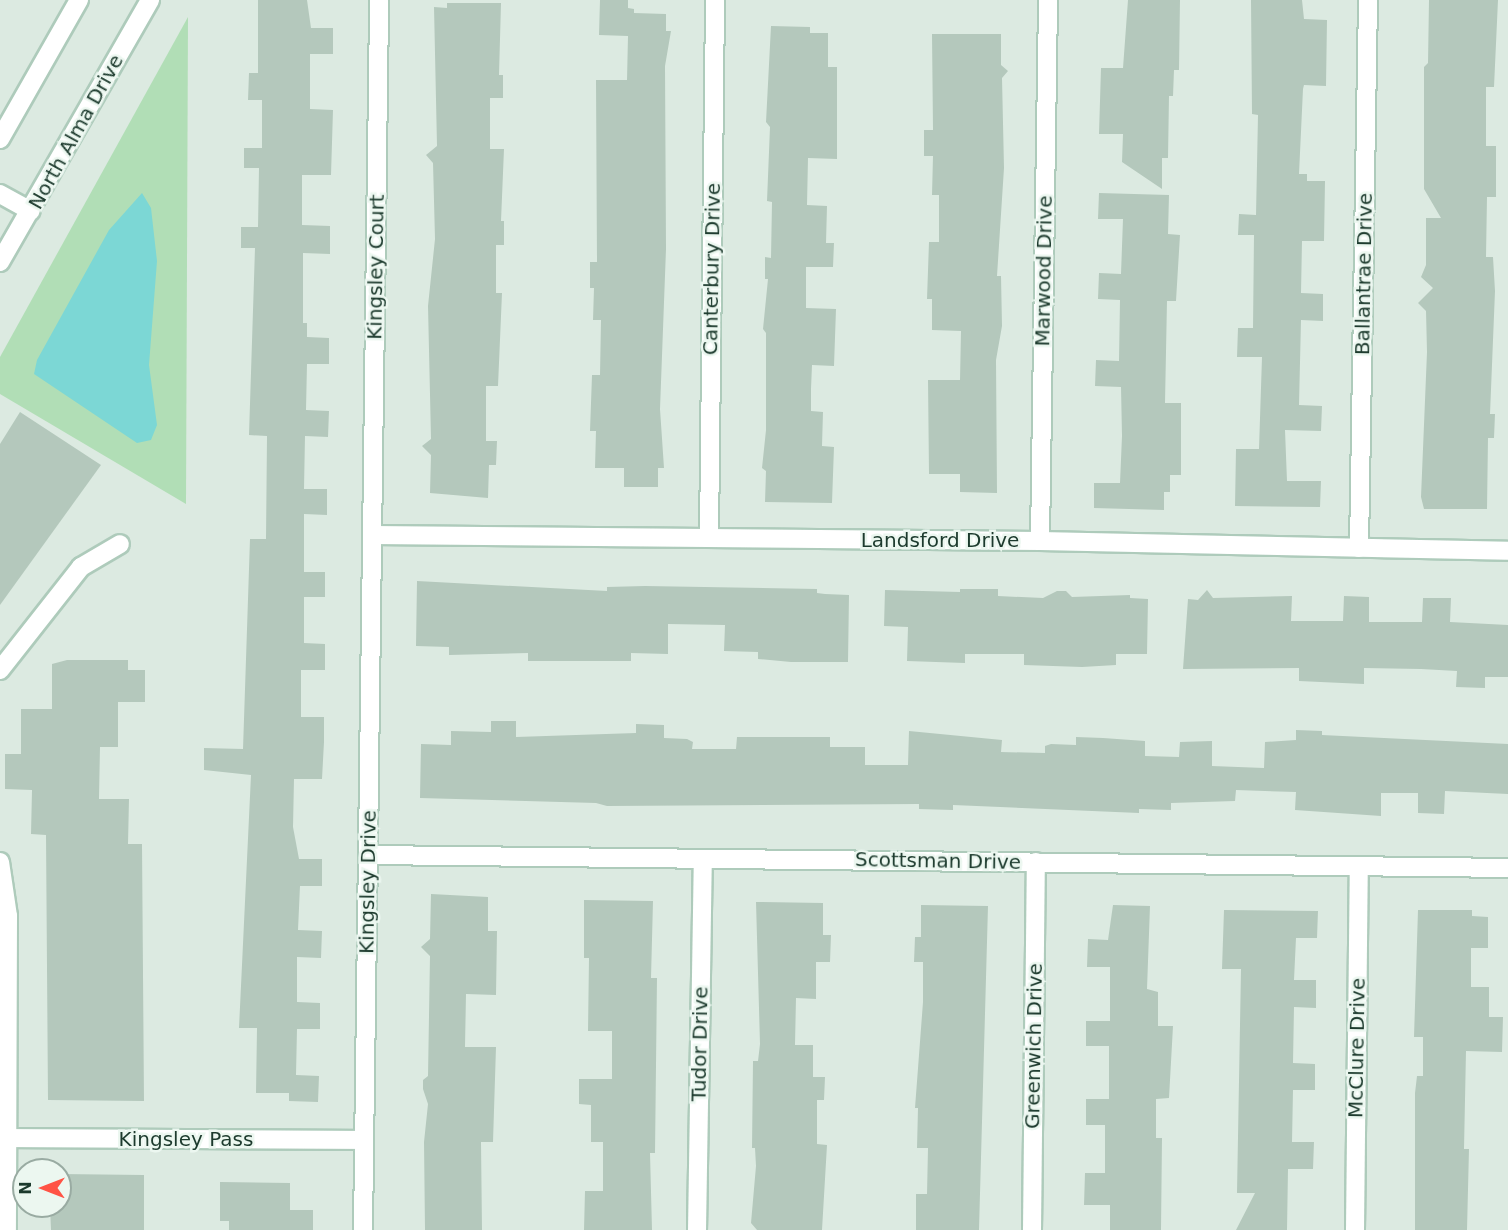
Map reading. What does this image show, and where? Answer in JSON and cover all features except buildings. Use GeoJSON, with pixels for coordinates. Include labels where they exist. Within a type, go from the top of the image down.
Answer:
{"type":"FeatureCollection","features":[{"type":"Feature","properties":{"kind":"street"},"geometry":{"type":"LineString","coordinates":[[0,139],[79,0]]}},
{"type":"Feature","properties":{"kind":"street","name":"North Alma Drive"},"geometry":{"type":"LineString","coordinates":[[0,262],[32,211],[150,0]]}},
{"type":"Feature","properties":{"kind":"street","name":"Kingsley Court"},"geometry":{"type":"LineString","coordinates":[[372,535],[379,0]]}},
{"type":"Feature","properties":{"kind":"street","name":"Canterbury Drive"},"geometry":{"type":"LineString","coordinates":[[709,538],[715,0]]}},
{"type":"Feature","properties":{"kind":"street","name":"Marwood Drive"},"geometry":{"type":"LineString","coordinates":[[1040,541],[1048,0]]}},
{"type":"Feature","properties":{"kind":"street","name":"Ballantrae Drive"},"geometry":{"type":"LineString","coordinates":[[1359,548],[1368,0]]}},
{"type":"Feature","properties":{"kind":"street"},"geometry":{"type":"LineString","coordinates":[[0,194],[32,211]]}},
{"type":"Feature","properties":{"kind":"street","name":"Landsford Drive"},"geometry":{"type":"LineString","coordinates":[[372,535],[1040,541],[1508,551]]}},
{"type":"Feature","properties":{"kind":"street","name":"Kingsley Drive"},"geometry":{"type":"LineString","coordinates":[[363,1230],[372,535]]}},
{"type":"Feature","properties":{"kind":"street"},"geometry":{"type":"LineString","coordinates":[[0,670],[81,567],[120,544]]}},
{"type":"Feature","properties":{"kind":"street","name":"Scottsman Drive"},"geometry":{"type":"LineString","coordinates":[[368,855],[1508,868]]}},
{"type":"Feature","properties":{"kind":"street","name":"Tudor Drive"},"geometry":{"type":"LineString","coordinates":[[697,1230],[703,859]]}},
{"type":"Feature","properties":{"kind":"street"},"geometry":{"type":"LineString","coordinates":[[0,862],[8,916],[7,1230]]}},
{"type":"Feature","properties":{"kind":"street","name":"Greenwich Drive"},"geometry":{"type":"LineString","coordinates":[[1032,1230],[1036,862]]}},
{"type":"Feature","properties":{"kind":"street","name":"McClure Drive"},"geometry":{"type":"LineString","coordinates":[[1355,1230],[1359,866]]}},
{"type":"Feature","properties":{"kind":"street","name":"Kingsley Pass"},"geometry":{"type":"LineString","coordinates":[[7,1138],[364,1140]]}},
{"type":"Feature","properties":{"kind":"green space"},"geometry":{"type":"Polygon","coordinates":[[[188,17],[186,504],[0,394],[0,357],[188,17]]]}},
{"type":"Feature","properties":{"kind":"water"},"geometry":{"type":"Polygon","coordinates":[[[142,193],[151,208],[157,261],[149,365],[157,425],[151,440],[137,443],[34,374],[37,360],[109,230],[142,193]]]}}]}
